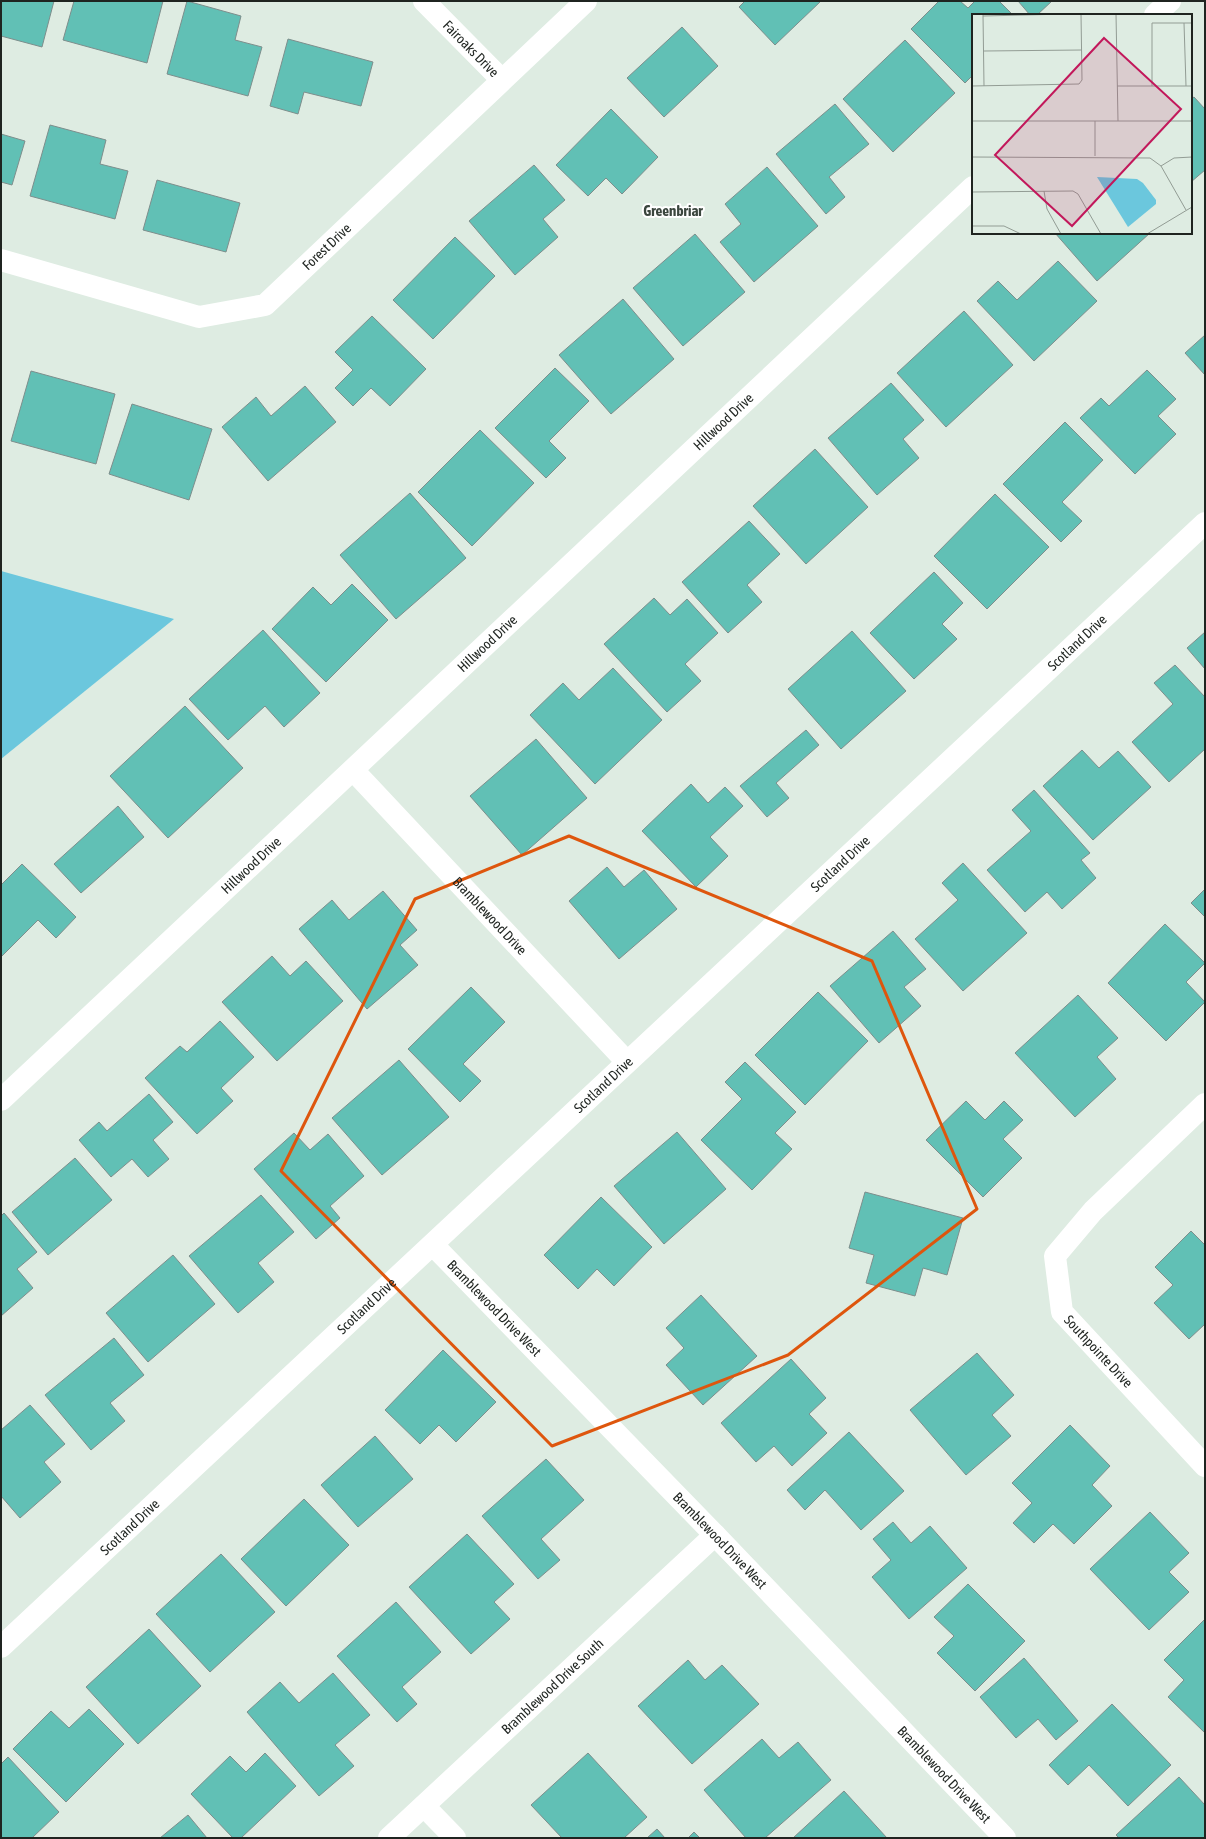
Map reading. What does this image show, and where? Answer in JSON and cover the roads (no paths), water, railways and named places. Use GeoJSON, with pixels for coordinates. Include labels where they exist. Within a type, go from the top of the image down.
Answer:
{"type":"FeatureCollection","features":[{"type":"Feature","properties":{"kind":"street","name":"Fairoaks Drive"},"geometry":{"type":"LineString","coordinates":[[424,1],[502,80]]}},
{"type":"Feature","properties":{"kind":"street","name":"Forest Drive"},"geometry":{"type":"LineString","coordinates":[[1,260],[199,317],[265,305],[586,1]]}},
{"type":"Feature","properties":{"kind":"street"},"geometry":{"type":"LineString","coordinates":[[1156,14],[1170,1]]}},
{"type":"Feature","properties":{"kind":"street","name":"Hillwood Drive"},"geometry":{"type":"LineString","coordinates":[[1,1100],[972,187]]}},
{"type":"Feature","properties":{"kind":"street","name":"Scotland Drive"},"geometry":{"type":"LineString","coordinates":[[1,1647],[1205,523]]}},
{"type":"Feature","properties":{"kind":"street","name":"Bramblewood Drive"},"geometry":{"type":"LineString","coordinates":[[353,770],[627,1062]]}},
{"type":"Feature","properties":{"kind":"street","name":"Southpointe Drive"},"geometry":{"type":"LineString","coordinates":[[1205,1104],[1093,1211],[1055,1256],[1062,1312],[1205,1466]]}},
{"type":"Feature","properties":{"kind":"street","name":"Bramblewood Drive West"},"geometry":{"type":"LineString","coordinates":[[433,1245],[715,1535],[1005,1838]]}},
{"type":"Feature","properties":{"kind":"street","name":"Bramblewood Drive South"},"geometry":{"type":"LineString","coordinates":[[390,1838],[715,1535]]}},
{"type":"Feature","properties":{"kind":"street"},"geometry":{"type":"LineString","coordinates":[[424,1806],[454,1838]]}},
{"type":"Feature","properties":{"kind":"water"},"geometry":{"type":"Polygon","coordinates":[[[1,571],[174,619],[1,759],[1,571]]]}},
{"type":"Feature","properties":{"kind":"district","name":"Greenbriar"},"geometry":{"type":"Point","coordinates":[673,210]}}]}
